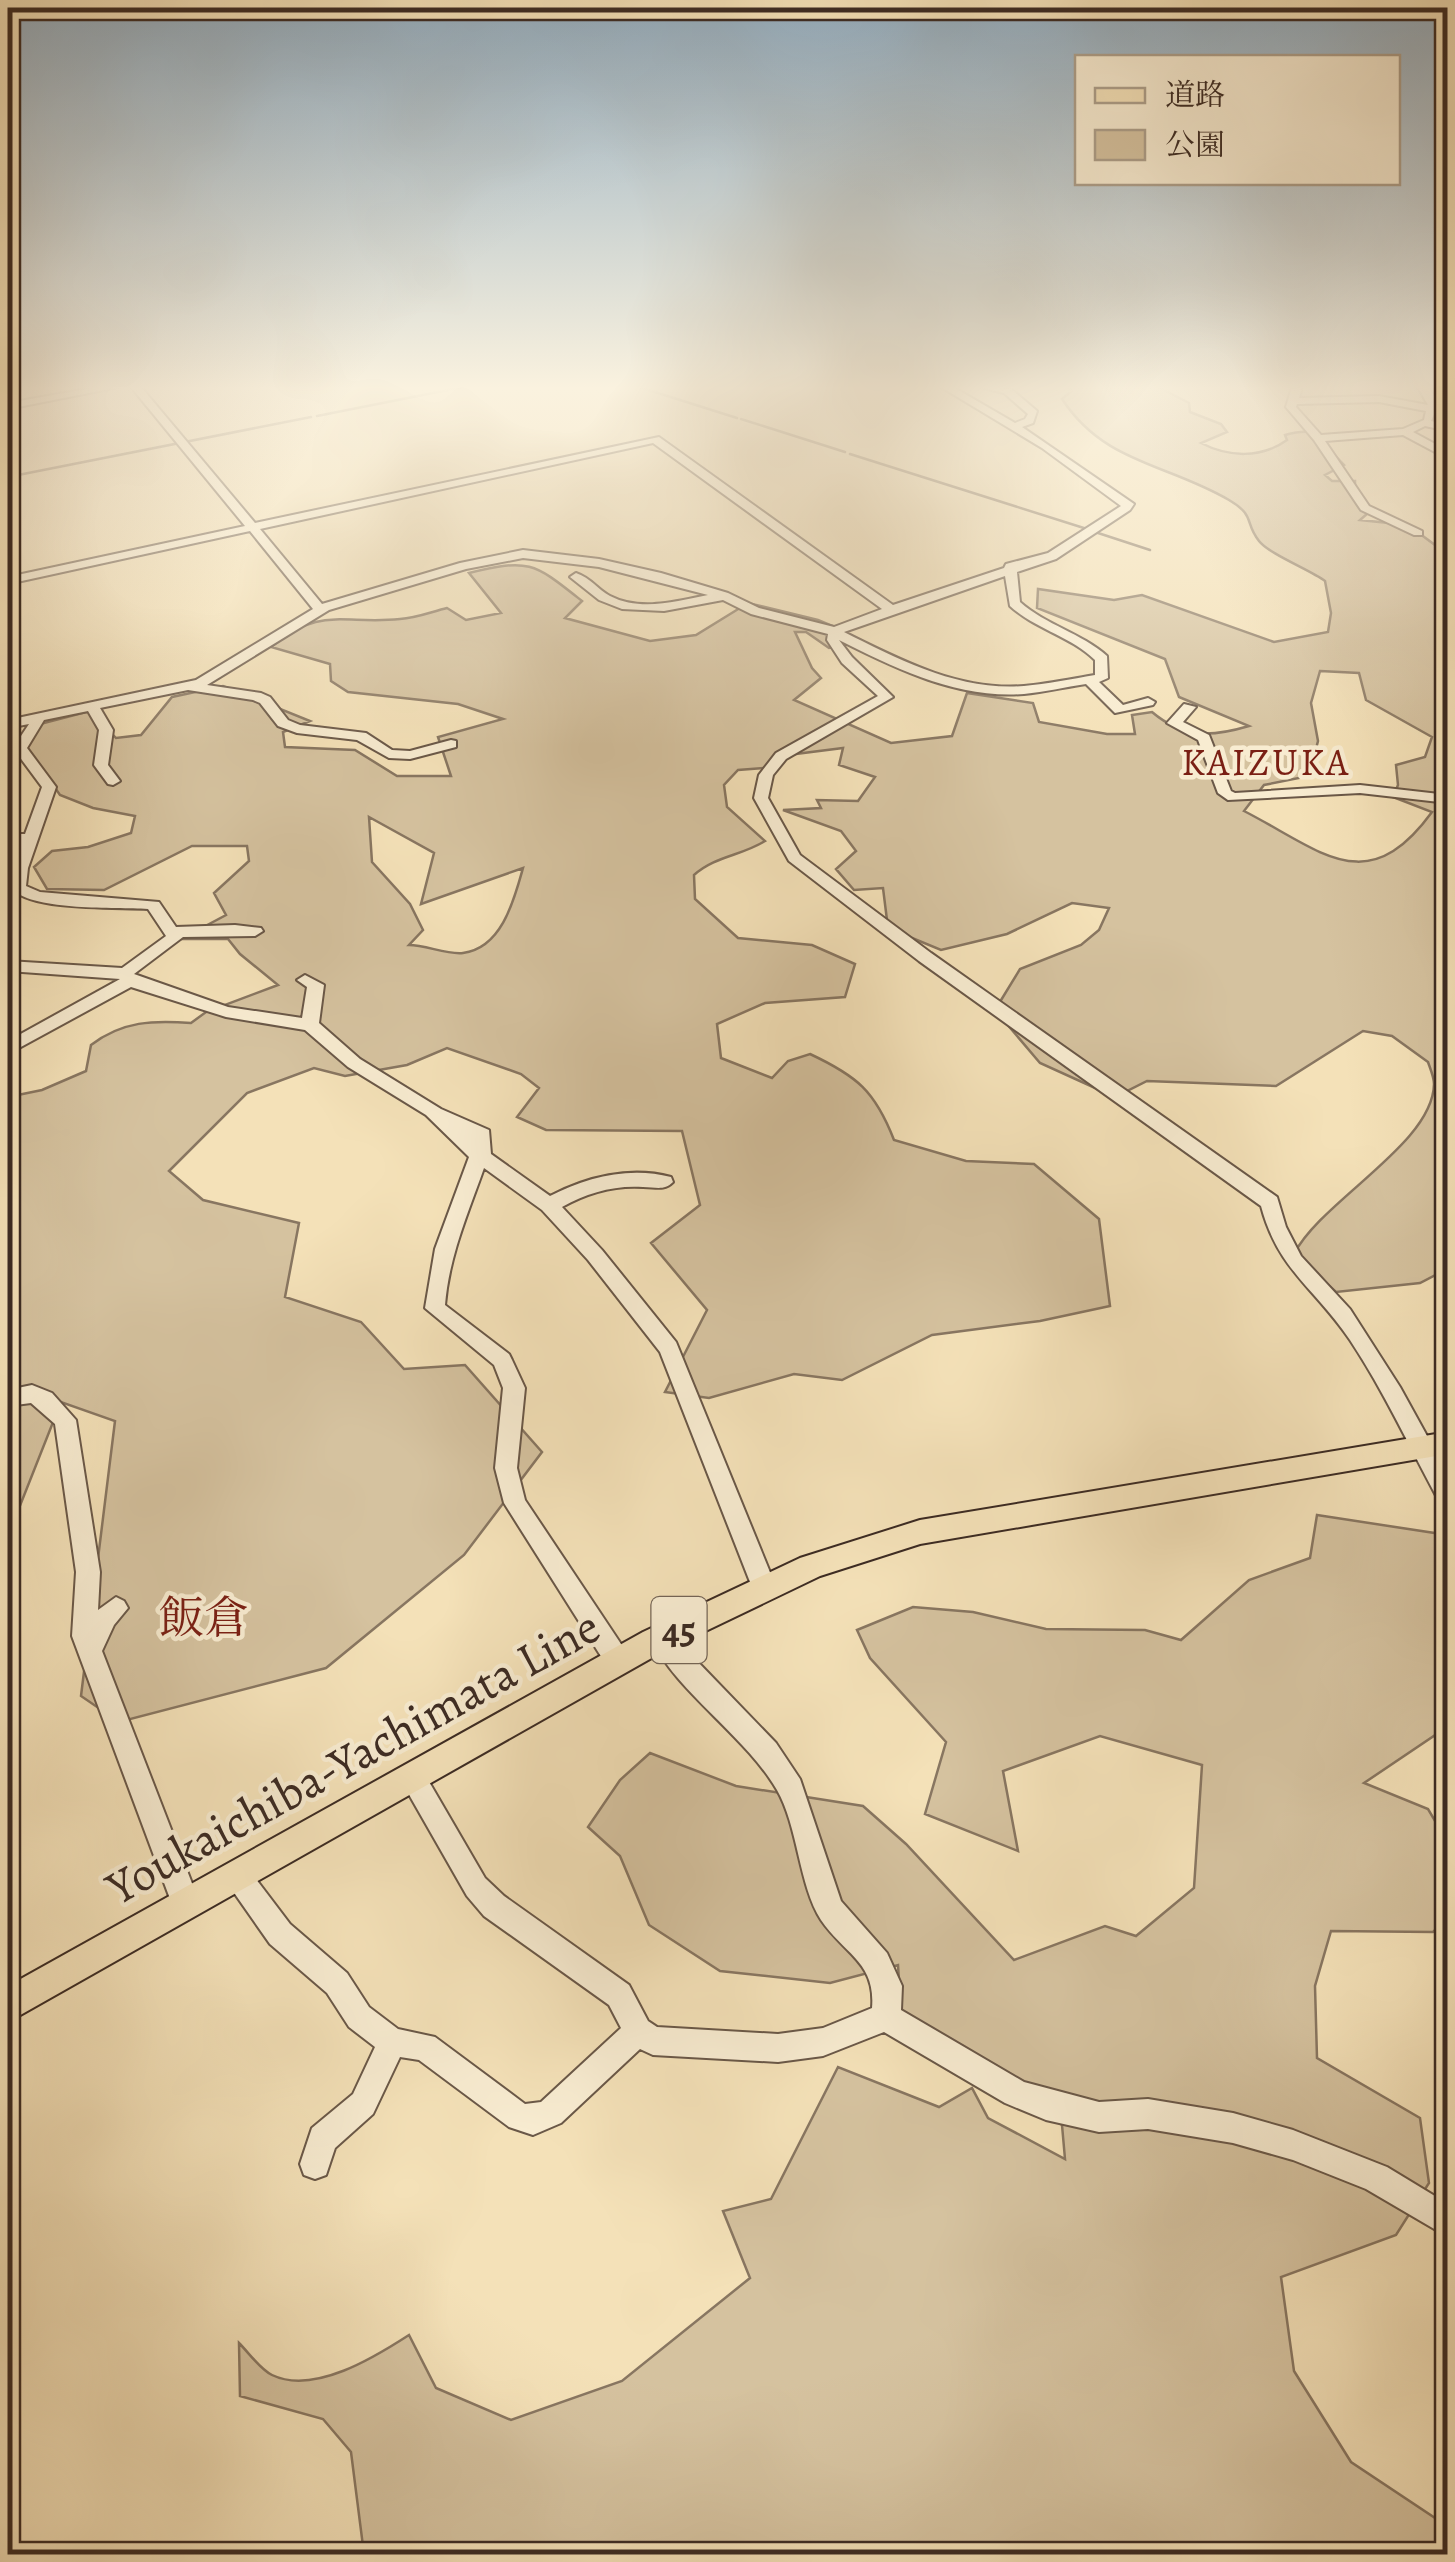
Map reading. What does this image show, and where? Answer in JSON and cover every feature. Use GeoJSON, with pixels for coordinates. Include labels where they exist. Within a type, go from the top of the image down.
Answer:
{"type":"FeatureCollection","features":[{"type":"Feature","properties":{"kind":"main road","name":"Youkaichiba-Yachimata Line"},"geometry":{"type":"LineString","coordinates":[[8,2006],[618,1661],[764,1587],[884,1540],[920,1532],[1434,1446]]}},
{"type":"Feature","properties":{"kind":"street"},"geometry":{"type":"LineString","coordinates":[[235,507],[320,609]]}},
{"type":"Feature","properties":{"kind":"street"},"geometry":{"type":"LineString","coordinates":[[8,582],[347,507]]}},
{"type":"Feature","properties":{"kind":"street"},"geometry":{"type":"LineString","coordinates":[[748,507],[890,609]]}},
{"type":"Feature","properties":{"kind":"street"},"geometry":{"type":"LineString","coordinates":[[834,633],[890,609],[1052,556],[1127,507]]}},
{"type":"Feature","properties":{"kind":"street"},"geometry":{"type":"LineString","coordinates":[[1364,507],[1418,534]]}},
{"type":"Feature","properties":{"kind":"street"},"geometry":{"type":"LineString","coordinates":[[8,724],[200,683],[320,609],[464,566],[523,554],[642,572],[728,598],[756,612],[834,633],[897,664],[962,686],[1021,690],[1101,678],[1102,659],[1077,636],[1019,609],[1010,595],[1010,567]]}},
{"type":"Feature","properties":{"kind":"street"},"geometry":{"type":"LineString","coordinates":[[576,577],[588,583],[596,595],[636,609],[728,598]]}},
{"type":"Feature","properties":{"kind":"street"},"geometry":{"type":"LineString","coordinates":[[834,633],[833,640],[846,660],[886,697],[781,756],[771,766],[762,798],[794,858],[924,956],[1270,1202],[1276,1235],[1293,1266],[1335,1304],[1434,1446],[1448,1496]]}},
{"type":"Feature","properties":{"kind":"street"},"geometry":{"type":"LineString","coordinates":[[1090,681],[1120,710],[1148,702]]}},
{"type":"Feature","properties":{"kind":"street"},"geometry":{"type":"LineString","coordinates":[[187,686],[256,696],[265,700],[283,722],[297,729],[362,736],[389,754],[410,755],[451,744]]}},
{"type":"Feature","properties":{"kind":"street"},"geometry":{"type":"LineString","coordinates":[[92,707],[106,730],[101,765],[113,781]]}},
{"type":"Feature","properties":{"kind":"street"},"geometry":{"type":"LineString","coordinates":[[1188,707],[1174,723],[1204,738],[1225,793],[1233,796],[1360,789],[1448,799]]}},
{"type":"Feature","properties":{"kind":"street"},"geometry":{"type":"LineString","coordinates":[[8,1048],[127,977],[174,937],[153,905],[25,893],[18,882],[50,786],[20,748],[40,718]]}},
{"type":"Feature","properties":{"kind":"street"},"geometry":{"type":"LineString","coordinates":[[8,838],[31,839]]}},
{"type":"Feature","properties":{"kind":"street"},"geometry":{"type":"LineString","coordinates":[[174,932],[202,932],[220,926],[255,931]]}},
{"type":"Feature","properties":{"kind":"street"},"geometry":{"type":"LineString","coordinates":[[8,966],[127,977],[226,1012],[310,1025],[354,1063],[432,1111],[478,1155],[549,1205],[606,1268],[669,1348],[764,1587]]}},
{"type":"Feature","properties":{"kind":"street"},"geometry":{"type":"LineString","coordinates":[[304,980],[316,984],[310,1025]]}},
{"type":"Feature","properties":{"kind":"street"},"geometry":{"type":"LineString","coordinates":[[478,1155],[434,1283],[435,1308],[502,1360],[514,1388],[506,1468],[515,1503],[618,1661]]}},
{"type":"Feature","properties":{"kind":"street"},"geometry":{"type":"LineString","coordinates":[[549,1205],[580,1187],[639,1178],[664,1182]]}},
{"type":"Feature","properties":{"kind":"street"},"geometry":{"type":"LineString","coordinates":[[8,1398],[32,1394],[44,1399],[64,1420],[88,1572],[84,1636],[186,1904]]}},
{"type":"Feature","properties":{"kind":"street"},"geometry":{"type":"LineString","coordinates":[[90,1652],[105,1618],[116,1608]]}},
{"type":"Feature","properties":{"kind":"street"},"geometry":{"type":"LineString","coordinates":[[663,1638],[767,1752],[792,1788],[830,1909],[876,1962],[888,1986],[886,2017]]}},
{"type":"Feature","properties":{"kind":"street"},"geometry":{"type":"LineString","coordinates":[[412,1777],[476,1888],[494,1906],[620,1995],[638,2031],[652,2041],[778,2048],[823,2042],[886,2017]]}},
{"type":"Feature","properties":{"kind":"street"},"geometry":{"type":"LineString","coordinates":[[238,1876],[280,1934],[337,1982],[359,2016],[392,2042],[424,2047],[519,2117],[533,2120],[551,2113],[638,2031]]}},
{"type":"Feature","properties":{"kind":"street"},"geometry":{"type":"LineString","coordinates":[[886,2017],[1002,2085],[1046,2105],[1099,2117],[1148,2114],[1233,2128],[1292,2145],[1376,2178],[1448,2222]]}},
{"type":"Feature","properties":{"kind":"street"},"geometry":{"type":"LineString","coordinates":[[315,2164],[323,2139],[364,2104],[392,2042]]}},
{"type":"Feature","properties":{"kind":"green space"},"geometry":{"type":"Polygon","coordinates":[[[1238,507],[1363,507],[1368,513],[1360,520],[1408,525],[1447,554],[1447,1269],[1420,1283],[1336,1292],[1294,1254],[1328,1213],[1397,1150],[1429,1106],[1434,1084],[1428,1062],[1392,1036],[1363,1031],[1276,1086],[1147,1081],[1115,1097],[1040,1063],[995,1010],[1020,969],[1081,945],[1099,930],[1109,908],[1072,903],[1007,934],[941,950],[888,928],[883,888],[854,890],[836,869],[856,851],[841,831],[783,810],[821,808],[817,800],[858,801],[875,777],[839,765],[843,748],[788,755],[776,767],[738,770],[724,785],[727,807],[765,841],[694,875],[695,899],[738,938],[812,945],[855,964],[845,997],[765,1003],[717,1024],[721,1058],[772,1078],[788,1061],[810,1054],[862,1087],[879,1109],[894,1140],[966,1161],[1034,1164],[1099,1219],[1110,1306],[1040,1321],[932,1335],[842,1380],[794,1374],[709,1398],[665,1392],[707,1310],[651,1243],[700,1205],[682,1131],[546,1130],[517,1117],[539,1088],[521,1074],[447,1048],[407,1065],[345,1076],[314,1068],[247,1093],[169,1171],[203,1200],[299,1223],[285,1297],[361,1322],[404,1369],[465,1365],[542,1452],[464,1555],[326,1668],[119,1722],[81,1696],[115,1421],[61,1402],[8,1536],[8,1097],[42,1090],[86,1071],[91,1045],[114,1031],[151,1022],[191,1023],[206,1012],[278,985],[228,939],[181,939],[226,915],[214,893],[249,861],[247,846],[192,846],[104,890],[47,889],[34,867],[52,851],[88,847],[131,833],[135,816],[93,808],[60,795],[26,746],[40,724],[90,711],[116,738],[141,735],[172,697],[223,686],[310,721],[283,732],[285,747],[355,750],[397,776],[451,776],[438,737],[503,719],[458,704],[348,692],[331,681],[330,664],[271,647],[288,634],[319,621],[406,618],[447,608],[466,620],[501,613],[469,573],[519,565],[541,571],[582,601],[565,618],[650,641],[696,635],[748,603],[818,620],[847,632],[845,645],[829,648],[806,632],[795,632],[821,678],[794,700],[891,743],[952,736],[967,693],[1033,703],[1039,722],[1107,734],[1135,734],[1132,715],[1152,712],[1187,731],[1223,732],[1249,726],[1179,697],[1165,659],[1037,608],[1038,589],[1114,600],[1142,595],[1274,642],[1328,632],[1331,613],[1325,581],[1264,546],[1238,507]],[[1320,671],[1311,703],[1318,741],[1309,776],[1264,785],[1244,811],[1321,852],[1343,860],[1365,861],[1386,855],[1408,839],[1432,812],[1393,797],[1398,785],[1396,765],[1425,757],[1432,737],[1366,700],[1359,673],[1320,671]],[[369,817],[372,862],[410,904],[423,930],[409,945],[457,953],[476,949],[488,942],[504,921],[523,868],[421,904],[434,853],[369,817]]]}},
{"type":"Feature","properties":{"kind":"green space"},"geometry":{"type":"Polygon","coordinates":[[[1317,1515],[1441,1534],[1447,1540],[1447,1727],[1364,1783],[1428,1809],[1447,1841],[1447,1919],[1433,1932],[1331,1931],[1315,1986],[1317,2058],[1420,2118],[1429,2183],[1396,2235],[1281,2277],[1294,2371],[1351,2462],[1447,2526],[1447,2554],[364,2554],[351,2452],[323,2419],[240,2396],[239,2343],[272,2375],[306,2380],[343,2371],[409,2335],[436,2388],[511,2420],[622,2381],[750,2278],[723,2211],[771,2199],[838,2067],[939,2107],[972,2088],[988,2118],[1065,2159],[1062,2125],[1010,2077],[901,2013],[898,1965],[830,1983],[720,1971],[649,1925],[620,1856],[588,1827],[620,1780],[650,1753],[736,1786],[863,1806],[906,1844],[1014,1960],[1105,1926],[1136,1936],[1194,1888],[1202,1765],[1100,1736],[1003,1771],[1018,1851],[925,1814],[946,1742],[870,1658],[857,1630],[913,1607],[973,1612],[1046,1629],[1145,1630],[1181,1640],[1249,1580],[1310,1558],[1317,1515]]]}},
{"type":"Feature","properties":{"kind":"waterway"},"geometry":{"type":"LineString","coordinates":[[1016,507],[1087,529]]}},
{"type":"Feature","properties":{"kind":"waterway"},"geometry":{"type":"LineString","coordinates":[[1095,532],[1150,550]]}},
{"type":"Feature","properties":{"kind":"district","name":"KAIZUKA"},"geometry":{"type":"Point","coordinates":[1266,762]}},
{"type":"Feature","properties":{"kind":"district","name":"飯倉"},"geometry":{"type":"Point","coordinates":[204,1618]}}]}
